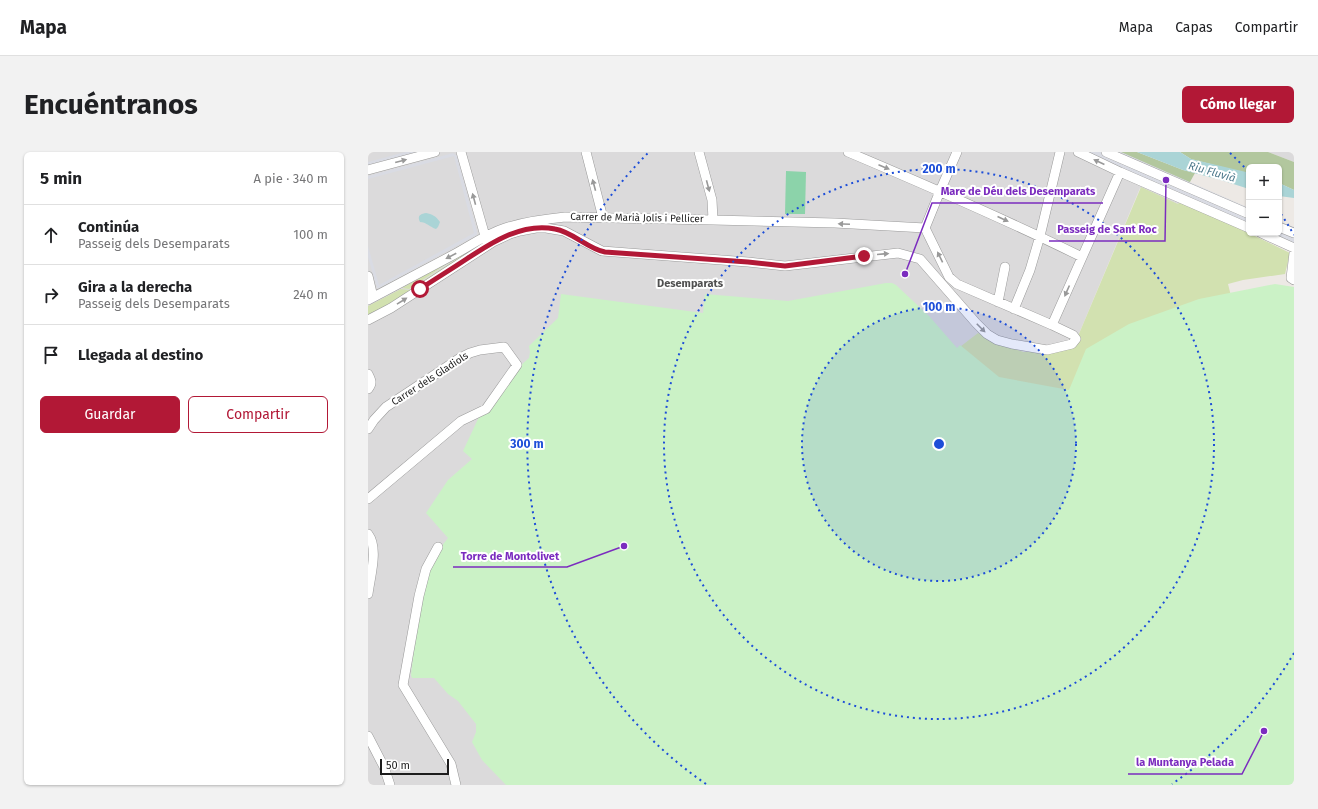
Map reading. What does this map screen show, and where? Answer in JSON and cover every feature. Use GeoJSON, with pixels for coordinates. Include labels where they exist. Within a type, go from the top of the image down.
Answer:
{"type":"FeatureCollection","features":[{"type":"Feature","properties":{"kind":"street"},"geometry":{"type":"LineString","coordinates":[[368,170],[435,152]]}},
{"type":"Feature","properties":{"kind":"street"},"geometry":{"type":"LineString","coordinates":[[462,152],[484,236]]}},
{"type":"Feature","properties":{"kind":"street"},"geometry":{"type":"LineString","coordinates":[[586,152],[603,218]]}},
{"type":"Feature","properties":{"kind":"street"},"geometry":{"type":"LineString","coordinates":[[699,152],[712,200],[713,220]]}},
{"type":"Feature","properties":{"kind":"street"},"geometry":{"type":"LineString","coordinates":[[848,152],[940,191],[1040,236],[1082,257]]}},
{"type":"Feature","properties":{"kind":"street"},"geometry":{"type":"LineString","coordinates":[[368,320],[391,308],[498,240],[520,231],[546,228],[564,231],[602,251],[785,266],[898,253],[920,259],[976,323],[987,334],[998,340],[1047,350],[1072,344],[1076,338],[1073,335],[957,284],[949,277],[925,228],[957,152]]}},
{"type":"Feature","properties":{"kind":"street"},"geometry":{"type":"LineString","coordinates":[[1014,309],[1030,270],[1040,236],[1060,152]]}},
{"type":"Feature","properties":{"kind":"street"},"geometry":{"type":"LineString","coordinates":[[1078,152],[1120,172],[1246,227]]}},
{"type":"Feature","properties":{"kind":"street"},"geometry":{"type":"LineString","coordinates":[[1106,152],[1246,213]]}},
{"type":"Feature","properties":{"kind":"street"},"geometry":{"type":"LineString","coordinates":[[1052,325],[1120,172]]}},
{"type":"Feature","properties":{"kind":"street","name":"Carrer de Marià Jolis i Pellicer"},"geometry":{"type":"LineString","coordinates":[[371,298],[453,255],[484,236],[504,228],[565,217],[835,223],[925,228]]}},
{"type":"Feature","properties":{"kind":"street"},"geometry":{"type":"LineString","coordinates":[[1282,228],[1294,234]]}},
{"type":"Feature","properties":{"kind":"street"},"geometry":{"type":"LineString","coordinates":[[1268,236],[1294,248]]}},
{"type":"Feature","properties":{"kind":"street"},"geometry":{"type":"LineString","coordinates":[[1294,253],[1291,278],[1294,280]]}},
{"type":"Feature","properties":{"kind":"street"},"geometry":{"type":"LineString","coordinates":[[998,302],[1005,267]]}},
{"type":"Feature","properties":{"kind":"street"},"geometry":{"type":"LineString","coordinates":[[368,276],[371,298]]}},
{"type":"Feature","properties":{"kind":"street","name":"Carrer dels Gladiols"},"geometry":{"type":"LineString","coordinates":[[368,429],[386,407],[436,373],[470,353],[491,348],[504,347],[517,365],[486,408],[461,421],[368,499]]}},
{"type":"Feature","properties":{"kind":"street"},"geometry":{"type":"LineString","coordinates":[[368,374],[372,382],[368,389]]}},
{"type":"Feature","properties":{"kind":"street"},"geometry":{"type":"LineString","coordinates":[[368,534],[374,548],[368,594]]}},
{"type":"Feature","properties":{"kind":"street"},"geometry":{"type":"LineString","coordinates":[[438,547],[426,569],[419,596],[403,685],[451,764],[456,785]]}},
{"type":"Feature","properties":{"kind":"street"},"geometry":{"type":"LineString","coordinates":[[368,736],[384,767],[390,785]]}},
{"type":"Feature","properties":{"kind":"shaded area"},"geometry":{"type":"Polygon","coordinates":[[[368,152],[1075,152],[1180,200],[1178,204],[1140,188],[1073,348],[1024,352],[999,344],[529,785],[368,785],[368,152]]]}},
{"type":"Feature","properties":{"kind":"shaded area"},"geometry":{"type":"Polygon","coordinates":[[[405,152],[416,152],[368,165],[368,162],[405,152]]]}},
{"type":"Feature","properties":{"kind":"shaded area"},"geometry":{"type":"Polygon","coordinates":[[[1084,152],[1121,152],[1246,207],[1246,223],[1084,152]]]}},
{"type":"Feature","properties":{"kind":"shaded area"},"geometry":{"type":"Polygon","coordinates":[[[1268,152],[1294,152],[1294,162],[1268,152]]]}},
{"type":"Feature","properties":{"kind":"shaded area"},"geometry":{"type":"Polygon","coordinates":[[[453,153],[457,156],[477,235],[377,288],[368,257],[368,246],[379,285],[474,233],[454,156],[368,179],[368,176],[453,153]]]}},
{"type":"Feature","properties":{"kind":"shaded area"},"geometry":{"type":"Polygon","coordinates":[[[1282,222],[1294,227],[1294,243],[1277,236],[1282,236],[1282,222]]]}},
{"type":"Feature","properties":{"kind":"green space"},"geometry":{"type":"Polygon","coordinates":[[[1075,152],[1137,152],[1183,170],[1195,173],[1180,200],[1075,152]]]}},
{"type":"Feature","properties":{"kind":"green space"},"geometry":{"type":"Polygon","coordinates":[[[1180,152],[1268,152],[1294,162],[1294,190],[1282,184],[1282,164],[1246,164],[1246,173],[1191,159],[1180,152]]]}},
{"type":"Feature","properties":{"kind":"green space"},"geometry":{"type":"Polygon","coordinates":[[[786,171],[806,172],[805,214],[785,214],[786,171]]]}},
{"type":"Feature","properties":{"kind":"green space"},"geometry":{"type":"Polygon","coordinates":[[[1141,187],[1178,204],[1180,200],[1246,232],[1246,236],[1255,236],[1290,253],[1285,274],[1243,280],[1228,284],[1233,304],[1159,483],[956,350],[978,333],[999,344],[1024,352],[1073,348],[1141,187]]]}},
{"type":"Feature","properties":{"kind":"green space"},"geometry":{"type":"Polygon","coordinates":[[[510,229],[368,317],[368,306],[401,289],[409,290],[490,237],[510,229]]]}},
{"type":"Feature","properties":{"kind":"green space"},"geometry":{"type":"Polygon","coordinates":[[[454,259],[409,289],[402,288],[454,259]]]}},
{"type":"Feature","properties":{"kind":"green space"},"geometry":{"type":"Polygon","coordinates":[[[886,283],[896,285],[929,316],[957,348],[960,345],[999,377],[1069,390],[1086,349],[1129,324],[1199,299],[1275,284],[1294,287],[1294,785],[506,785],[482,760],[472,742],[476,732],[476,724],[458,701],[448,694],[434,678],[412,678],[411,675],[420,603],[430,568],[438,552],[448,538],[426,513],[448,480],[472,459],[463,451],[478,419],[520,366],[529,358],[529,346],[558,318],[561,294],[703,313],[705,294],[788,301],[886,283]]]}},
{"type":"Feature","properties":{"kind":"water","name":"Riu Fluvià"},"geometry":{"type":"Polygon","coordinates":[[[1137,152],[1180,152],[1191,159],[1246,172],[1246,188],[1224,181],[1183,170],[1137,152]]]}},
{"type":"Feature","properties":{"kind":"water"},"geometry":{"type":"Polygon","coordinates":[[[1282,184],[1294,190],[1294,198],[1282,196],[1282,184]]]}},
{"type":"Feature","properties":{"kind":"water"},"geometry":{"type":"Polygon","coordinates":[[[426,213],[434,216],[440,222],[436,229],[420,222],[420,216],[426,213]]]}},
{"type":"Feature","properties":{"kind":"place","name":"Passeig de Sant Roc"},"geometry":{"type":"Point","coordinates":[1166,180]}},
{"type":"Feature","properties":{"kind":"place","name":"Mare de Déu dels Desemparats"},"geometry":{"type":"Point","coordinates":[905,274]}},
{"type":"Feature","properties":{"kind":"place","name":"Torre de Montolivet"},"geometry":{"type":"Point","coordinates":[624,546]}},
{"type":"Feature","properties":{"kind":"place","name":"la Muntanya Pelada"},"geometry":{"type":"Point","coordinates":[1264,731]}},
{"type":"Feature","properties":{"kind":"district","name":"Desemparats"},"geometry":{"type":"Point","coordinates":[690,283]}},
{"type":"Feature","properties":{"kind":"route"},"geometry":{"type":"LineString","coordinates":[[420,289],[493,242],[510,234],[536,228],[564,231],[605,252],[785,266],[864,256]]}}]}
